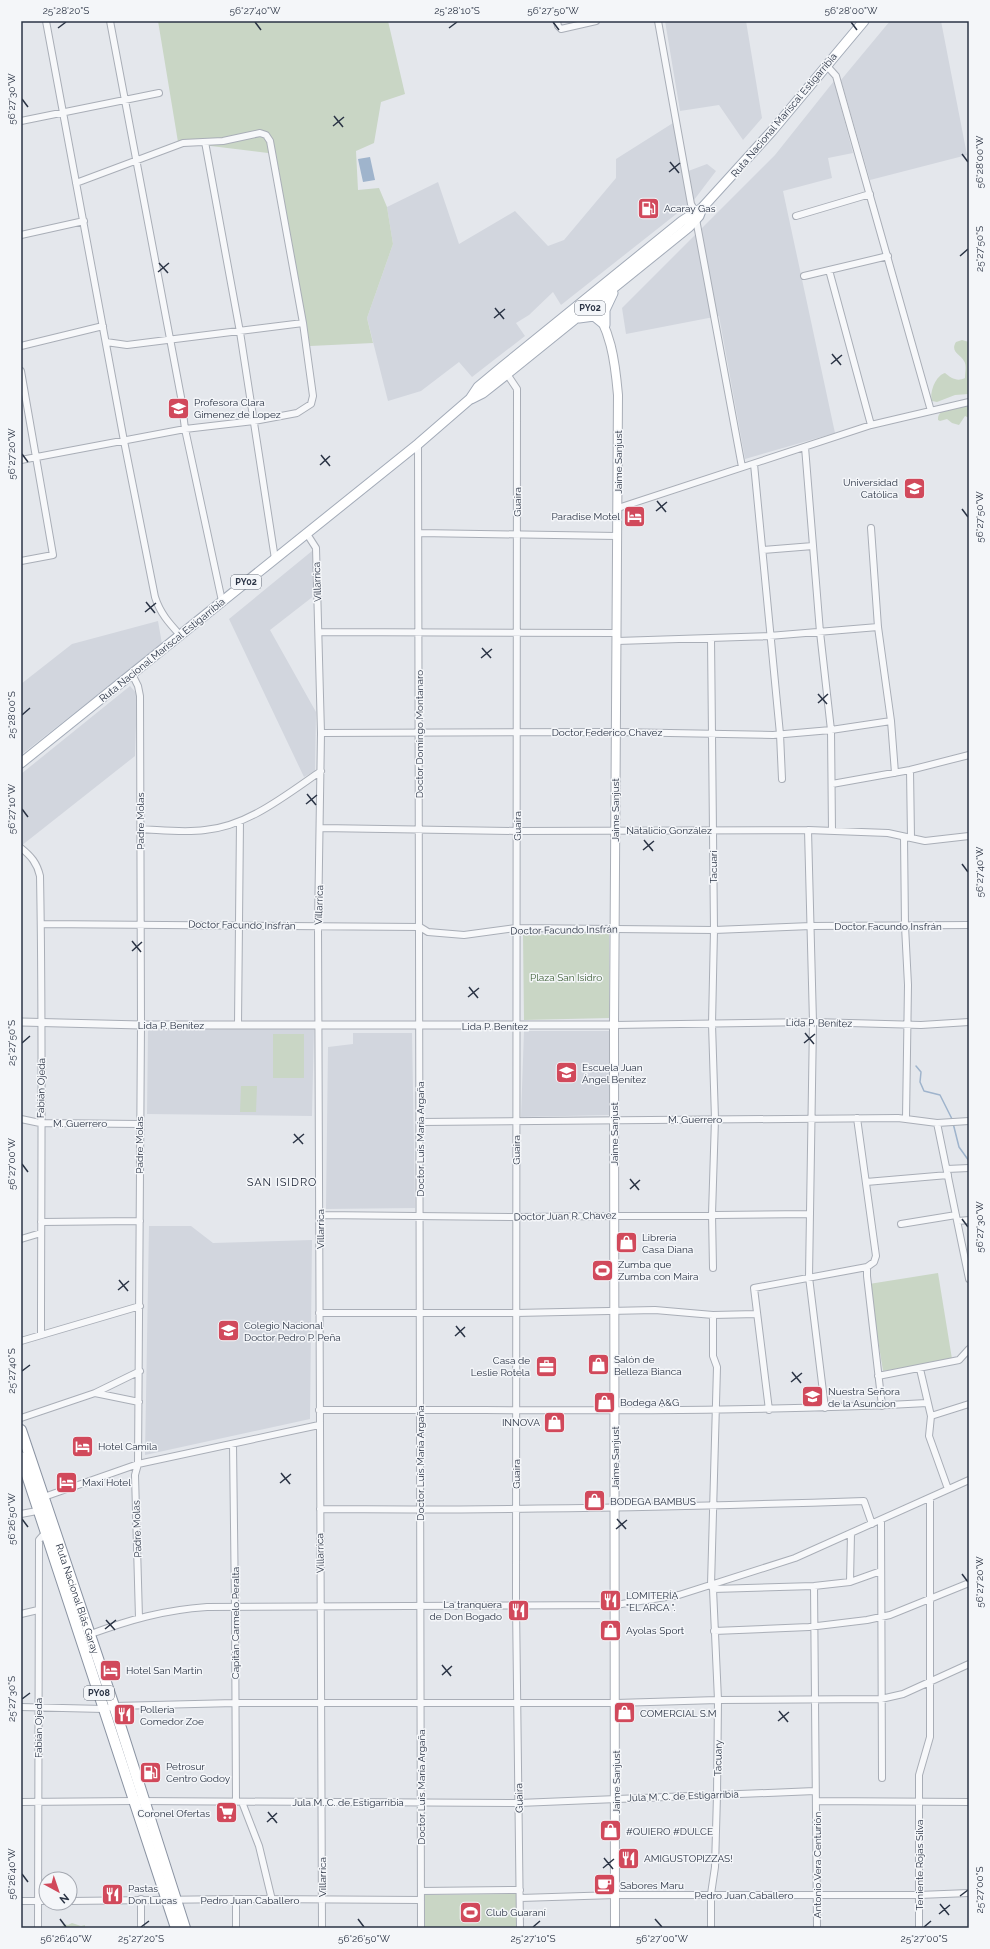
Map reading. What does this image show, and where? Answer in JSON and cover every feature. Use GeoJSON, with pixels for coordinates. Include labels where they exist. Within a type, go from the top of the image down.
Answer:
{"type":"FeatureCollection","features":[{"type":"Feature","properties":{"kind":"highway","name":"Ruta Nacional Blás Garay"},"geometry":{"type":"LineString","coordinates":[[21,1430],[39,1498],[171,1899],[185,1928]]}},
{"type":"Feature","properties":{"kind":"highway","name":"Ruta Nacional Blás Garay"},"geometry":{"type":"LineString","coordinates":[[21,1457],[39,1498]]}},
{"type":"Feature","properties":{"kind":"highway","name":"Ruta Nacional Blás Garay"},"geometry":{"type":"LineString","coordinates":[[43,1510],[46,1532],[85,1636]]}},
{"type":"Feature","properties":{"kind":"highway","name":"Ruta Nacional Blás Garay"},"geometry":{"type":"LineString","coordinates":[[171,1899],[176,1928]]}},
{"type":"Feature","properties":{"kind":"main road","name":"Ruta Nacional Mariscal Estigarribia"},"geometry":{"type":"LineString","coordinates":[[470,399],[483,393],[507,374],[572,321],[590,302],[623,282],[698,213],[767,137],[864,21]]}},
{"type":"Feature","properties":{"kind":"main road","name":"Ruta Nacional Mariscal Estigarribia"},"geometry":{"type":"LineString","coordinates":[[21,763],[418,444],[470,399],[478,387],[590,302],[698,213]]}},
{"type":"Feature","properties":{"kind":"main road"},"geometry":{"type":"LineString","coordinates":[[605,325],[605,310],[608,301],[616,288],[623,282]]}},
{"type":"Feature","properties":{"kind":"main road","name":"Jaime Sanjust"},"geometry":{"type":"LineString","coordinates":[[590,302],[605,325],[616,371],[618,395],[614,1025],[616,1411],[614,1605],[616,1703],[616,1928]]}},
{"type":"Feature","properties":{"kind":"main road"},"geometry":{"type":"LineString","coordinates":[[572,321],[580,317],[594,316],[605,325]]}},
{"type":"Feature","properties":{"kind":"street"},"geometry":{"type":"LineString","coordinates":[[46,21],[124,441],[155,597],[165,617],[180,635]]}},
{"type":"Feature","properties":{"kind":"street"},"geometry":{"type":"LineString","coordinates":[[110,21],[182,397],[185,429],[211,556],[222,601]]}},
{"type":"Feature","properties":{"kind":"street"},"geometry":{"type":"LineString","coordinates":[[557,21],[558,26],[561,29],[596,21]]}},
{"type":"Feature","properties":{"kind":"street"},"geometry":{"type":"LineString","coordinates":[[658,21],[691,204],[698,213],[742,468]]}},
{"type":"Feature","properties":{"kind":"street"},"geometry":{"type":"LineString","coordinates":[[827,66],[836,76],[931,411]]}},
{"type":"Feature","properties":{"kind":"street"},"geometry":{"type":"LineString","coordinates":[[21,121],[159,93]]}},
{"type":"Feature","properties":{"kind":"street"},"geometry":{"type":"LineString","coordinates":[[21,460],[185,429],[254,421],[297,413],[311,404],[313,396],[303,323],[270,141],[266,135],[260,133],[223,141],[183,143],[76,183]]}},
{"type":"Feature","properties":{"kind":"street"},"geometry":{"type":"LineString","coordinates":[[205,142],[240,332],[275,559]]}},
{"type":"Feature","properties":{"kind":"street"},"geometry":{"type":"LineString","coordinates":[[796,216],[870,194]]}},
{"type":"Feature","properties":{"kind":"street"},"geometry":{"type":"LineString","coordinates":[[21,235],[84,222]]}},
{"type":"Feature","properties":{"kind":"street"},"geometry":{"type":"LineString","coordinates":[[804,276],[888,256]]}},
{"type":"Feature","properties":{"kind":"street"},"geometry":{"type":"LineString","coordinates":[[830,270],[871,425]]}},
{"type":"Feature","properties":{"kind":"street"},"geometry":{"type":"LineString","coordinates":[[106,342],[127,345],[303,323]]}},
{"type":"Feature","properties":{"kind":"street"},"geometry":{"type":"LineString","coordinates":[[21,346],[103,326]]}},
{"type":"Feature","properties":{"kind":"street"},"geometry":{"type":"LineString","coordinates":[[21,371],[53,555],[21,561]]}},
{"type":"Feature","properties":{"kind":"street","name":"Guaira"},"geometry":{"type":"LineString","coordinates":[[507,374],[517,389],[517,831],[515,1026],[516,1606],[520,1928]]}},
{"type":"Feature","properties":{"kind":"street"},"geometry":{"type":"LineString","coordinates":[[618,508],[871,425],[969,402]]}},
{"type":"Feature","properties":{"kind":"street","name":"Doctor Domingo Montanaro"},"geometry":{"type":"LineString","coordinates":[[418,444],[420,1025]]}},
{"type":"Feature","properties":{"kind":"street"},"geometry":{"type":"LineString","coordinates":[[805,447],[820,632],[831,730],[832,831]]}},
{"type":"Feature","properties":{"kind":"street"},"geometry":{"type":"LineString","coordinates":[[754,464],[780,734],[782,779]]}},
{"type":"Feature","properties":{"kind":"street"},"geometry":{"type":"LineString","coordinates":[[871,528],[878,626],[891,721],[895,773]]}},
{"type":"Feature","properties":{"kind":"street"},"geometry":{"type":"LineString","coordinates":[[419,533],[617,536]]}},
{"type":"Feature","properties":{"kind":"street","name":"Villarrica"},"geometry":{"type":"LineString","coordinates":[[307,534],[316,548],[321,733],[321,828],[318,926],[322,1928]]}},
{"type":"Feature","properties":{"kind":"street"},"geometry":{"type":"LineString","coordinates":[[763,550],[813,546]]}},
{"type":"Feature","properties":{"kind":"street"},"geometry":{"type":"LineString","coordinates":[[319,632],[517,633],[617,637],[712,638],[770,636],[878,626]]}},
{"type":"Feature","properties":{"kind":"street","name":"Tacuarí"},"geometry":{"type":"LineString","coordinates":[[712,638],[714,930],[712,1024],[715,1119],[712,1214],[713,1268]]}},
{"type":"Feature","properties":{"kind":"street","name":"Padre Molas"},"geometry":{"type":"LineString","coordinates":[[132,674],[138,686],[140,696],[141,830],[141,1025],[139,1124],[140,1371],[138,1464],[135,1475],[139,1618]]}},
{"type":"Feature","properties":{"kind":"street","name":"Doctor Federico Chavez"},"geometry":{"type":"LineString","coordinates":[[321,733],[616,732],[780,734],[831,730],[891,721]]}},
{"type":"Feature","properties":{"kind":"street"},"geometry":{"type":"LineString","coordinates":[[832,784],[910,770],[969,755]]}},
{"type":"Feature","properties":{"kind":"street"},"geometry":{"type":"LineString","coordinates":[[910,770],[912,838]]}},
{"type":"Feature","properties":{"kind":"street"},"geometry":{"type":"LineString","coordinates":[[141,830],[204,831],[225,827],[263,810],[321,771]]}},
{"type":"Feature","properties":{"kind":"street"},"geometry":{"type":"LineString","coordinates":[[238,1025],[240,821]]}},
{"type":"Feature","properties":{"kind":"street","name":"Natalicio González"},"geometry":{"type":"LineString","coordinates":[[321,828],[517,831],[808,830],[888,833],[925,841],[969,836]]}},
{"type":"Feature","properties":{"kind":"street"},"geometry":{"type":"LineString","coordinates":[[808,830],[813,1022],[809,1277],[824,1408]]}},
{"type":"Feature","properties":{"kind":"street"},"geometry":{"type":"LineString","coordinates":[[904,837],[905,926],[908,985],[906,1119]]}},
{"type":"Feature","properties":{"kind":"street","name":"Fabián Ojeda"},"geometry":{"type":"LineString","coordinates":[[21,848],[32,858],[38,868],[40,876],[43,1023],[40,1123],[42,1335]]}},
{"type":"Feature","properties":{"kind":"street","name":"Doctor Facundo Insfrán"},"geometry":{"type":"LineString","coordinates":[[41,924],[420,927],[428,932],[464,935],[516,928],[714,930],[811,926],[969,925]]}},
{"type":"Feature","properties":{"kind":"street","name":"Lida P. Benítez"},"geometry":{"type":"LineString","coordinates":[[21,1022],[141,1025],[515,1026],[813,1022],[907,1025],[969,1022]]}},
{"type":"Feature","properties":{"kind":"street","name":"Doctor Luís María Argaña"},"geometry":{"type":"LineString","coordinates":[[420,1025],[421,1928]]}},
{"type":"Feature","properties":{"kind":"street"},"geometry":{"type":"LineString","coordinates":[[769,1410],[754,1288],[867,1267],[874,1262],[876,1256],[857,1118]]}},
{"type":"Feature","properties":{"kind":"street","name":"M. Guerrero"},"geometry":{"type":"LineString","coordinates":[[420,1122],[857,1118],[906,1119],[937,1123],[969,1121]]}},
{"type":"Feature","properties":{"kind":"street","name":"M. Guerrero"},"geometry":{"type":"LineString","coordinates":[[21,1119],[40,1123],[139,1124]]}},
{"type":"Feature","properties":{"kind":"street"},"geometry":{"type":"LineString","coordinates":[[937,1123],[969,1279]]}},
{"type":"Feature","properties":{"kind":"street"},"geometry":{"type":"LineString","coordinates":[[866,1182],[969,1168]]}},
{"type":"Feature","properties":{"kind":"street","name":"Doctor Juan R. Chavez"},"geometry":{"type":"LineString","coordinates":[[320,1215],[516,1217],[810,1214]]}},
{"type":"Feature","properties":{"kind":"street"},"geometry":{"type":"LineString","coordinates":[[901,1224],[956,1215]]}},
{"type":"Feature","properties":{"kind":"street"},"geometry":{"type":"LineString","coordinates":[[958,1222],[969,1220]]}},
{"type":"Feature","properties":{"kind":"street"},"geometry":{"type":"LineString","coordinates":[[41,1222],[140,1221]]}},
{"type":"Feature","properties":{"kind":"street"},"geometry":{"type":"LineString","coordinates":[[21,1239],[41,1233]]}},
{"type":"Feature","properties":{"kind":"street"},"geometry":{"type":"LineString","coordinates":[[867,1267],[882,1406]]}},
{"type":"Feature","properties":{"kind":"street"},"geometry":{"type":"LineString","coordinates":[[21,1341],[140,1306]]}},
{"type":"Feature","properties":{"kind":"street"},"geometry":{"type":"LineString","coordinates":[[319,1313],[516,1313],[655,1310],[713,1315],[757,1314]]}},
{"type":"Feature","properties":{"kind":"street","name":"Tacuary"},"geometry":{"type":"LineString","coordinates":[[711,1928],[711,1894],[714,1867],[717,1795],[718,1700],[712,1587],[713,1506],[717,1411],[717,1367],[713,1356],[713,1315]]}},
{"type":"Feature","properties":{"kind":"street"},"geometry":{"type":"LineString","coordinates":[[878,1376],[920,1369],[959,1360],[969,1349]]}},
{"type":"Feature","properties":{"kind":"street"},"geometry":{"type":"LineString","coordinates":[[920,1369],[931,1416],[929,1436],[948,1489]]}},
{"type":"Feature","properties":{"kind":"street"},"geometry":{"type":"LineString","coordinates":[[21,1418],[95,1393],[140,1371]]}},
{"type":"Feature","properties":{"kind":"street"},"geometry":{"type":"LineString","coordinates":[[95,1393],[139,1402]]}},
{"type":"Feature","properties":{"kind":"street"},"geometry":{"type":"LineString","coordinates":[[319,1410],[717,1411],[882,1406],[927,1403]]}},
{"type":"Feature","properties":{"kind":"street"},"geometry":{"type":"LineString","coordinates":[[931,1416],[969,1404]]}},
{"type":"Feature","properties":{"kind":"street"},"geometry":{"type":"LineString","coordinates":[[39,1498],[138,1464],[319,1425]]}},
{"type":"Feature","properties":{"kind":"street","name":"Capitán Carmelo Peralta"},"geometry":{"type":"LineString","coordinates":[[232,1444],[235,1704],[239,1802],[259,1846],[272,1900]]}},
{"type":"Feature","properties":{"kind":"street"},"geometry":{"type":"LineString","coordinates":[[85,1636],[139,1618],[178,1609],[235,1607],[614,1605],[679,1595],[712,1587],[795,1558],[969,1480]]}},
{"type":"Feature","properties":{"kind":"street","name":"Teniente Rojas Silva"},"geometry":{"type":"LineString","coordinates":[[919,1928],[919,1775],[930,1737],[930,1498]]}},
{"type":"Feature","properties":{"kind":"street"},"geometry":{"type":"LineString","coordinates":[[320,1508],[420,1510],[615,1508],[864,1501],[872,1524]]}},
{"type":"Feature","properties":{"kind":"street"},"geometry":{"type":"LineString","coordinates":[[21,1514],[43,1510]]}},
{"type":"Feature","properties":{"kind":"street"},"geometry":{"type":"LineString","coordinates":[[881,1520],[882,1778]]}},
{"type":"Feature","properties":{"kind":"street","name":"Fabián Ojeda"},"geometry":{"type":"LineString","coordinates":[[38,1928],[39,1540],[46,1532]]}},
{"type":"Feature","properties":{"kind":"street"},"geometry":{"type":"LineString","coordinates":[[850,1582],[851,1533]]}},
{"type":"Feature","properties":{"kind":"street"},"geometry":{"type":"LineString","coordinates":[[712,1587],[814,1586],[850,1582],[881,1571]]}},
{"type":"Feature","properties":{"kind":"street"},"geometry":{"type":"LineString","coordinates":[[714,1631],[814,1626],[881,1617],[931,1599],[969,1583]]}},
{"type":"Feature","properties":{"kind":"street","name":"Antonio Vera Centurión"},"geometry":{"type":"LineString","coordinates":[[814,1586],[817,1928]]}},
{"type":"Feature","properties":{"kind":"street"},"geometry":{"type":"LineString","coordinates":[[21,1614],[38,1610]]}},
{"type":"Feature","properties":{"kind":"street"},"geometry":{"type":"LineString","coordinates":[[21,1707],[109,1707],[235,1704],[518,1704],[718,1700],[881,1700],[903,1694],[969,1664]]}},
{"type":"Feature","properties":{"kind":"street","name":"Jula M. C. de Estigarribia"},"geometry":{"type":"LineString","coordinates":[[21,1802],[139,1801],[519,1803],[815,1791]]}},
{"type":"Feature","properties":{"kind":"street"},"geometry":{"type":"LineString","coordinates":[[816,1801],[920,1803],[969,1802]]}},
{"type":"Feature","properties":{"kind":"street"},"geometry":{"type":"LineString","coordinates":[[421,1891],[520,1890]]}},
{"type":"Feature","properties":{"kind":"street","name":"Pedro Juan Caballero"},"geometry":{"type":"LineString","coordinates":[[520,1898],[616,1895],[919,1895],[969,1893]]}},
{"type":"Feature","properties":{"kind":"street"},"geometry":{"type":"LineString","coordinates":[[141,1928],[142,1899]]}},
{"type":"Feature","properties":{"kind":"street","name":"Pedro Juan Caballero"},"geometry":{"type":"LineString","coordinates":[[78,1901],[142,1899],[421,1900]]}},
{"type":"Feature","properties":{"kind":"street"},"geometry":{"type":"LineString","coordinates":[[236,1899],[236,1928]]}},
{"type":"Feature","properties":{"kind":"street"},"geometry":{"type":"LineString","coordinates":[[21,1901],[37,1901]]}},
{"type":"Feature","properties":{"kind":"shaded area"},"geometry":{"type":"Polygon","coordinates":[[[665,21],[746,21],[762,118],[743,140],[719,105],[680,111],[665,21]]]}},
{"type":"Feature","properties":{"kind":"shaded area"},"geometry":{"type":"Polygon","coordinates":[[[890,21],[941,21],[967,155],[870,180],[841,80],[890,21]]]}},
{"type":"Feature","properties":{"kind":"shaded area"},"geometry":{"type":"Polygon","coordinates":[[[834,81],[853,153],[828,158],[832,178],[783,191],[835,433],[745,459],[719,316],[626,334],[622,308],[775,155],[834,81]]]}},
{"type":"Feature","properties":{"kind":"shaded area"},"geometry":{"type":"Polygon","coordinates":[[[673,123],[683,173],[707,164],[716,171],[694,200],[561,305],[553,292],[529,315],[516,323],[525,336],[472,377],[459,362],[421,391],[388,401],[367,318],[393,244],[387,207],[438,182],[459,244],[515,211],[548,246],[564,240],[616,178],[616,159],[673,123]]]}},
{"type":"Feature","properties":{"kind":"shaded area"},"geometry":{"type":"Polygon","coordinates":[[[312,551],[315,595],[270,630],[316,712],[315,771],[304,777],[229,619],[312,551]]]}},
{"type":"Feature","properties":{"kind":"shaded area"},"geometry":{"type":"Polygon","coordinates":[[[158,621],[162,644],[21,755],[21,684],[72,644],[158,621]]]}},
{"type":"Feature","properties":{"kind":"shaded area"},"geometry":{"type":"Polygon","coordinates":[[[130,686],[137,694],[135,756],[21,846],[21,774],[130,686]]]}},
{"type":"Feature","properties":{"kind":"shaded area"},"geometry":{"type":"Polygon","coordinates":[[[314,1028],[312,1116],[147,1114],[148,1030],[314,1028]]]}},
{"type":"Feature","properties":{"kind":"shaded area","name":"Escuela Juan Ángel Benítez"},"geometry":{"type":"Polygon","coordinates":[[[524,1031],[609,1031],[609,1115],[521,1117],[524,1031]]]}},
{"type":"Feature","properties":{"kind":"shaded area"},"geometry":{"type":"Polygon","coordinates":[[[353,1033],[412,1033],[415,1208],[326,1209],[328,1047],[353,1044],[353,1033]]]}},
{"type":"Feature","properties":{"kind":"shaded area","name":"Colegio Nacional Doctor Pedro P. Peña"},"geometry":{"type":"Polygon","coordinates":[[[149,1226],[191,1226],[213,1243],[312,1240],[310,1419],[145,1455],[149,1226]]]}},
{"type":"Feature","properties":{"kind":"green space"},"geometry":{"type":"Polygon","coordinates":[[[158,21],[388,21],[405,94],[381,102],[374,143],[356,151],[358,190],[379,188],[387,207],[393,244],[367,318],[373,343],[310,346],[276,154],[178,142],[158,21]]]}},
{"type":"Feature","properties":{"kind":"green space"},"geometry":{"type":"Polygon","coordinates":[[[962,340],[969,342],[969,394],[955,395],[937,402],[932,401],[932,389],[942,374],[945,373],[952,378],[957,379],[965,378],[965,363],[956,353],[954,348],[956,342],[962,340]]]}},
{"type":"Feature","properties":{"kind":"green space"},"geometry":{"type":"Polygon","coordinates":[[[969,404],[969,418],[965,416],[959,425],[952,423],[947,419],[940,421],[938,420],[941,412],[949,408],[969,404]]]}},
{"type":"Feature","properties":{"kind":"green space","name":"Plaza San Isidro"},"geometry":{"type":"Polygon","coordinates":[[[609,933],[609,1018],[524,1020],[523,935],[609,933]]]}},
{"type":"Feature","properties":{"kind":"green space"},"geometry":{"type":"Polygon","coordinates":[[[273,1034],[304,1034],[304,1078],[273,1078],[273,1034]]]}},
{"type":"Feature","properties":{"kind":"green space"},"geometry":{"type":"Polygon","coordinates":[[[241,1086],[257,1086],[256,1112],[240,1112],[241,1086]]]}},
{"type":"Feature","properties":{"kind":"green space"},"geometry":{"type":"Polygon","coordinates":[[[938,1273],[952,1359],[883,1371],[869,1284],[938,1273]]]}},
{"type":"Feature","properties":{"kind":"green space","name":"Club Guaraní"},"geometry":{"type":"Polygon","coordinates":[[[516,1894],[516,1928],[425,1928],[425,1895],[516,1894]]]}},
{"type":"Feature","properties":{"kind":"green space"},"geometry":{"type":"Polygon","coordinates":[[[72,1923],[81,1926],[85,1925],[85,1928],[61,1928],[64,1924],[68,1925],[72,1923]]]}},
{"type":"Feature","properties":{"kind":"water"},"geometry":{"type":"Polygon","coordinates":[[[370,157],[375,180],[363,182],[358,159],[370,157]]]}},
{"type":"Feature","properties":{"kind":"waterway"},"geometry":{"type":"LineString","coordinates":[[916,1066],[921,1072],[920,1082],[924,1091],[940,1095],[952,1119]]}},
{"type":"Feature","properties":{"kind":"waterway"},"geometry":{"type":"LineString","coordinates":[[953,1123],[959,1147],[969,1161]]}},
{"type":"Feature","properties":{"kind":"place","name":"Acaray Gas"},"geometry":{"type":"Point","coordinates":[648,208]}},
{"type":"Feature","properties":{"kind":"place","name":"Profesora Clara Gimenez de Lopez"},"geometry":{"type":"Point","coordinates":[179,408]}},
{"type":"Feature","properties":{"kind":"place","name":"Universidad Católica"},"geometry":{"type":"Point","coordinates":[914,488]}},
{"type":"Feature","properties":{"kind":"place","name":"Paradise Motel"},"geometry":{"type":"Point","coordinates":[635,516]}},
{"type":"Feature","properties":{"kind":"place","name":"Escuela Juan Ángel Benítez"},"geometry":{"type":"Point","coordinates":[566,1073]}},
{"type":"Feature","properties":{"kind":"place","name":"Librería Casa Diana"},"geometry":{"type":"Point","coordinates":[626,1243]}},
{"type":"Feature","properties":{"kind":"place","name":"Zumba que Zumba con Maira"},"geometry":{"type":"Point","coordinates":[603,1270]}},
{"type":"Feature","properties":{"kind":"place","name":"Colegio Nacional Doctor Pedro P. Peña"},"geometry":{"type":"Point","coordinates":[229,1331]}},
{"type":"Feature","properties":{"kind":"place","name":"Salón de Belleza Bianca"},"geometry":{"type":"Point","coordinates":[599,1365]}},
{"type":"Feature","properties":{"kind":"place","name":"Casa de Leslie Rotela"},"geometry":{"type":"Point","coordinates":[546,1366]}},
{"type":"Feature","properties":{"kind":"place","name":"Nuestra Señora de la Asuncion"},"geometry":{"type":"Point","coordinates":[812,1397]}},
{"type":"Feature","properties":{"kind":"place","name":"Bodega A&G"},"geometry":{"type":"Point","coordinates":[605,1402]}},
{"type":"Feature","properties":{"kind":"place","name":"INNOVA"},"geometry":{"type":"Point","coordinates":[555,1422]}},
{"type":"Feature","properties":{"kind":"place","name":"Hotel Camila"},"geometry":{"type":"Point","coordinates":[82,1446]}},
{"type":"Feature","properties":{"kind":"place","name":"Maxi Hotel"},"geometry":{"type":"Point","coordinates":[67,1482]}},
{"type":"Feature","properties":{"kind":"place","name":"BODEGA BAMBUS"},"geometry":{"type":"Point","coordinates":[594,1501]}},
{"type":"Feature","properties":{"kind":"place","name":"LOMITERÍA \"EL ARCA \"."},"geometry":{"type":"Point","coordinates":[611,1601]}},
{"type":"Feature","properties":{"kind":"place","name":"La tranquera de Don Bogado"},"geometry":{"type":"Point","coordinates":[518,1610]}},
{"type":"Feature","properties":{"kind":"place","name":"Ayolas Sport"},"geometry":{"type":"Point","coordinates":[611,1630]}},
{"type":"Feature","properties":{"kind":"place","name":"Hotel San Martin"},"geometry":{"type":"Point","coordinates":[111,1670]}},
{"type":"Feature","properties":{"kind":"place","name":"COMERCIAL S.M"},"geometry":{"type":"Point","coordinates":[624,1713]}},
{"type":"Feature","properties":{"kind":"place","name":"Polleria Comedor Zoe"},"geometry":{"type":"Point","coordinates":[124,1715]}},
{"type":"Feature","properties":{"kind":"place","name":"Petrosur Centro Godoy"},"geometry":{"type":"Point","coordinates":[150,1772]}},
{"type":"Feature","properties":{"kind":"place","name":"Coronel Ofertas"},"geometry":{"type":"Point","coordinates":[226,1813]}},
{"type":"Feature","properties":{"kind":"place","name":"#QUIERO #DULCE"},"geometry":{"type":"Point","coordinates":[611,1831]}},
{"type":"Feature","properties":{"kind":"place","name":"AMIGUSTOPIZZAS!"},"geometry":{"type":"Point","coordinates":[629,1858]}},
{"type":"Feature","properties":{"kind":"place","name":"Sabores Maru"},"geometry":{"type":"Point","coordinates":[605,1885]}},
{"type":"Feature","properties":{"kind":"place","name":"Pastas Don Lucas"},"geometry":{"type":"Point","coordinates":[112,1894]}},
{"type":"Feature","properties":{"kind":"place","name":"Club Guaraní"},"geometry":{"type":"Point","coordinates":[471,1912]}},
{"type":"Feature","properties":{"kind":"district","name":"SAN ISIDRO"},"geometry":{"type":"Point","coordinates":[282,1182]}}]}
